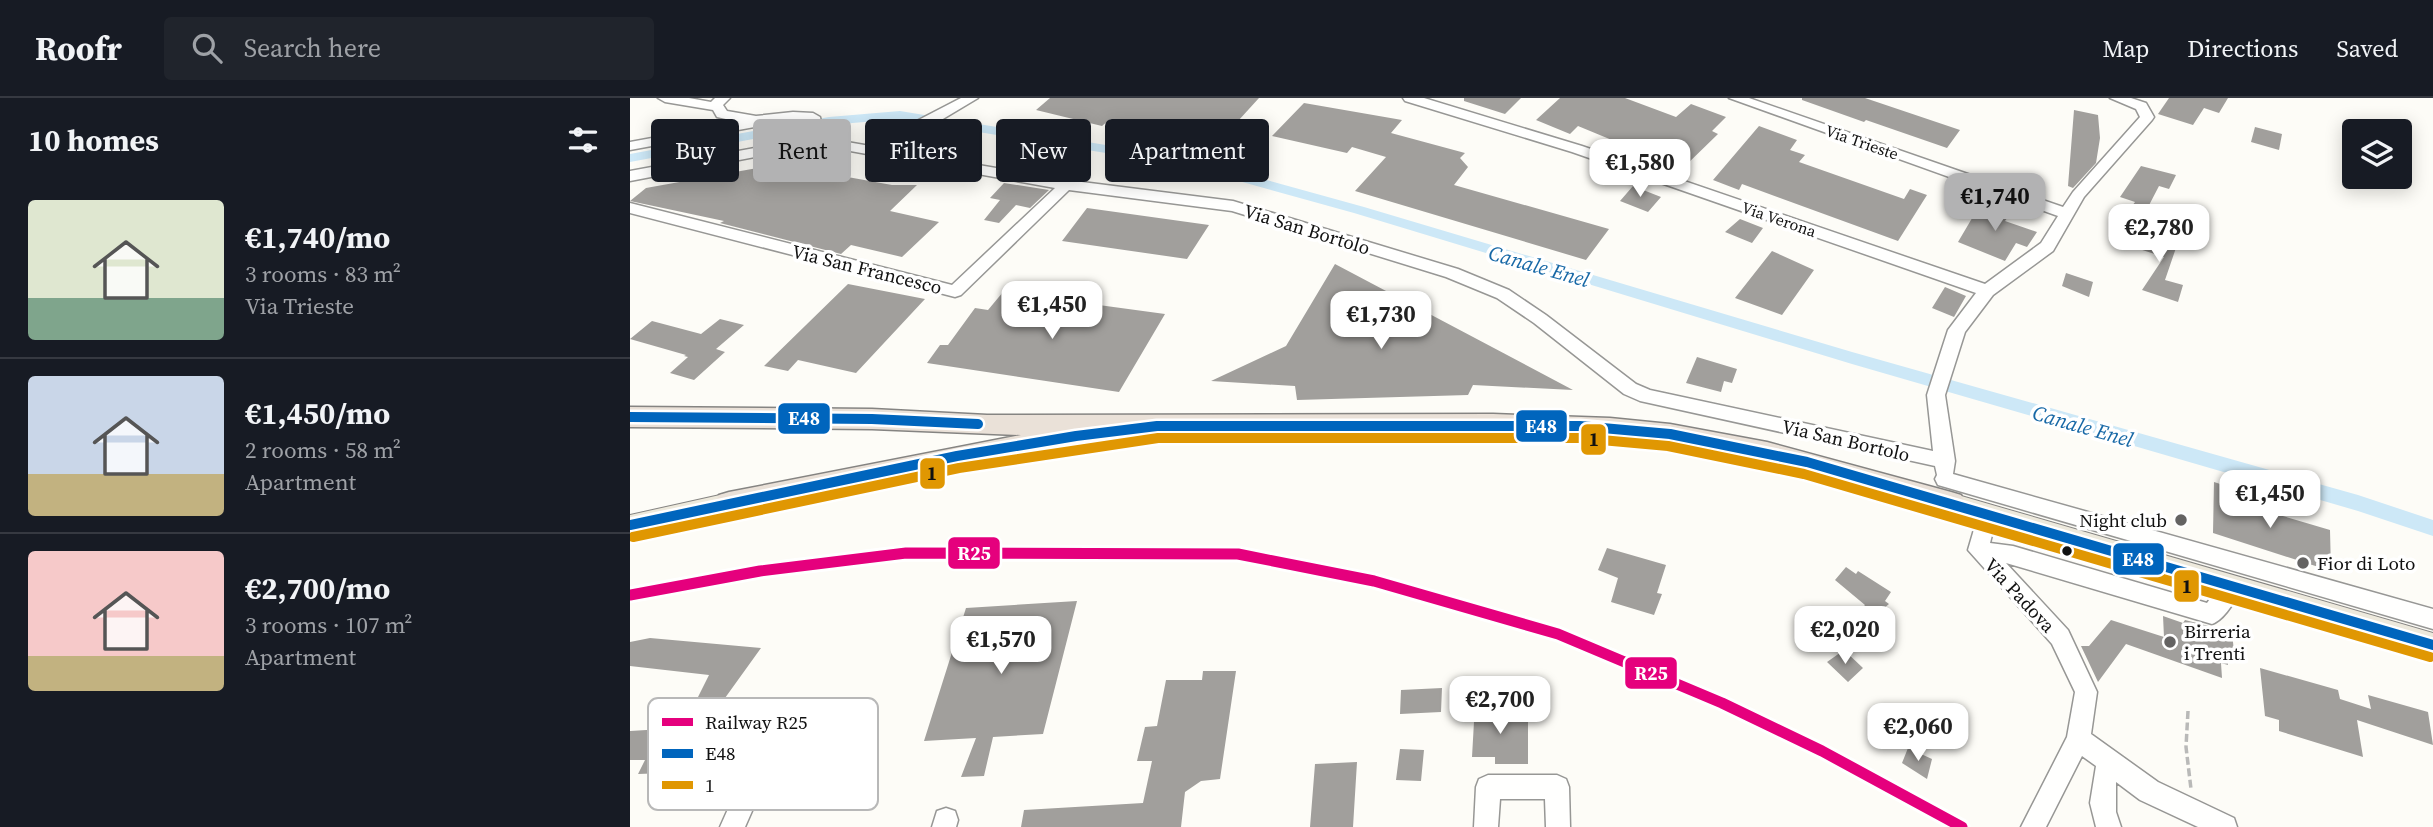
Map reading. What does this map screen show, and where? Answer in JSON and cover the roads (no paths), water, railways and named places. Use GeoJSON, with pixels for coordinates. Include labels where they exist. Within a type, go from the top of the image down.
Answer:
{"type":"FeatureCollection","features":[{"type":"Feature","properties":{"kind":"highway"},"geometry":{"type":"LineString","coordinates":[[630,417],[872,419],[987,425],[1493,424],[1639,430],[1947,481]]}},
{"type":"Feature","properties":{"kind":"highway"},"geometry":{"type":"LineString","coordinates":[[630,429],[882,432],[987,425]]}},
{"type":"Feature","properties":{"kind":"highway"},"geometry":{"type":"LineString","coordinates":[[729,503],[1027,443],[1157,426]]}},
{"type":"Feature","properties":{"kind":"main road"},"geometry":{"type":"LineString","coordinates":[[1947,481],[1987,515],[2433,645]]}},
{"type":"Feature","properties":{"kind":"main road"},"geometry":{"type":"LineString","coordinates":[[630,525],[729,503]]}},
{"type":"Feature","properties":{"kind":"street"},"geometry":{"type":"LineString","coordinates":[[665,98],[721,103],[722,114],[754,119]]}},
{"type":"Feature","properties":{"kind":"street"},"geometry":{"type":"LineString","coordinates":[[930,119],[971,98]]}},
{"type":"Feature","properties":{"kind":"street","name":"Via Verona"},"geometry":{"type":"LineString","coordinates":[[1410,98],[1577,149],[1987,291]]}},
{"type":"Feature","properties":{"kind":"street","name":"Via Trieste"},"geometry":{"type":"LineString","coordinates":[[1735,98],[2067,214]]}},
{"type":"Feature","properties":{"kind":"street"},"geometry":{"type":"LineString","coordinates":[[1947,481],[1936,395],[1956,330],[1987,291],[2047,247],[2078,195],[2147,117],[2141,106],[2122,99]]}},
{"type":"Feature","properties":{"kind":"street"},"geometry":{"type":"LineString","coordinates":[[767,119],[801,114],[805,119]]}},
{"type":"Feature","properties":{"kind":"street"},"geometry":{"type":"LineString","coordinates":[[630,146],[753,123]]}},
{"type":"Feature","properties":{"kind":"street","name":"Via San Bortolo"},"geometry":{"type":"LineString","coordinates":[[630,176],[753,145]]}},
{"type":"Feature","properties":{"kind":"street","name":"Via San Bortolo"},"geometry":{"type":"LineString","coordinates":[[982,169],[1066,185],[1233,206],[1439,269],[1503,293],[1630,389],[1646,396],[2433,619]]}},
{"type":"Feature","properties":{"kind":"street","name":"Via San Francesco"},"geometry":{"type":"LineString","coordinates":[[630,208],[955,291],[1066,185]]}},
{"type":"Feature","properties":{"kind":"street","name":"Via Padova"},"geometry":{"type":"LineString","coordinates":[[1987,515],[1978,550],[2006,576],[2060,637],[2086,692],[2078,739],[2033,827]]}},
{"type":"Feature","properties":{"kind":"street"},"geometry":{"type":"LineString","coordinates":[[1978,550],[2013,555],[2212,614],[2230,588]]}},
{"type":"Feature","properties":{"kind":"street"},"geometry":{"type":"LineString","coordinates":[[2078,739],[2150,791],[2225,827]]}},
{"type":"Feature","properties":{"kind":"street"},"geometry":{"type":"LineString","coordinates":[[2109,761],[2103,788],[2105,820],[2109,827]]}},
{"type":"Feature","properties":{"kind":"street"},"geometry":{"type":"LineString","coordinates":[[1486,827],[1488,787],[1557,787],[1558,827]]}},
{"type":"Feature","properties":{"kind":"street"},"geometry":{"type":"LineString","coordinates":[[732,827],[740,810]]}},
{"type":"Feature","properties":{"kind":"waterway","name":"Canale Enel"},"geometry":{"type":"LineString","coordinates":[[630,158],[829,121],[900,115],[1186,162],[1359,210],[1852,358],[2358,503],[2433,528]]}},
{"type":"Feature","properties":{"kind":"rail line","name":"R25"},"geometry":{"type":"LineString","coordinates":[[630,595],[760,571],[906,553],[1238,554],[1374,581],[1558,634],[1722,703],[1822,751],[1962,827]]}},
{"type":"Feature","properties":{"kind":"place","name":"Night club"},"geometry":{"type":"Point","coordinates":[2181,520]}},
{"type":"Feature","properties":{"kind":"place","name":"Fior di Loto"},"geometry":{"type":"Point","coordinates":[2303,563]}},
{"type":"Feature","properties":{"kind":"place","name":"Birreria i Trenti"},"geometry":{"type":"Point","coordinates":[2170,642]}}]}
